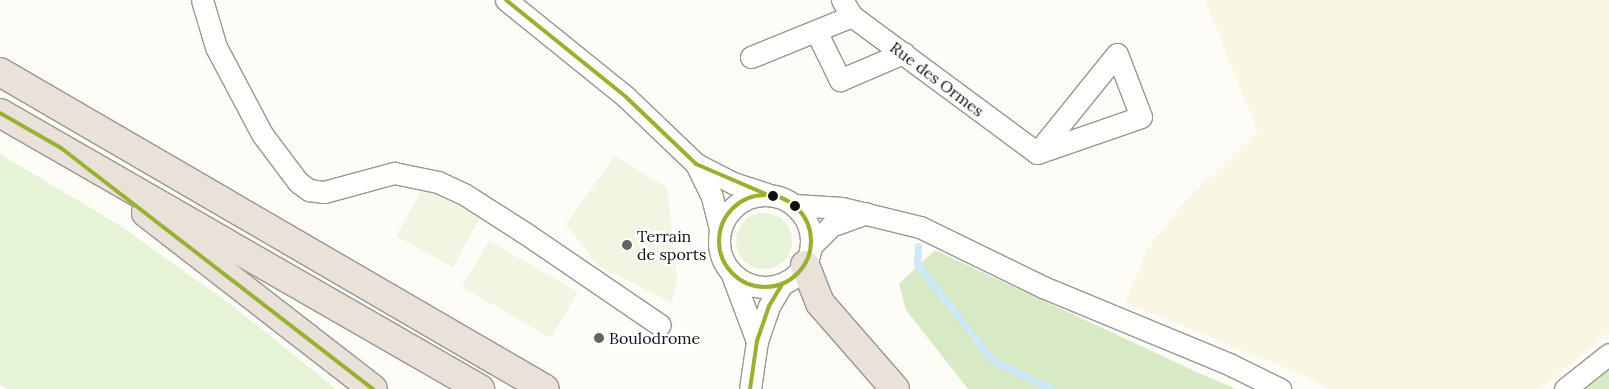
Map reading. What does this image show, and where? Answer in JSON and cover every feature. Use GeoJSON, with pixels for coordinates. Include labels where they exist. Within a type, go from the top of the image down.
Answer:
{"type":"FeatureCollection","features":[{"type":"Feature","properties":{"kind":"highway"},"geometry":{"type":"LineString","coordinates":[[0,72],[545,389]]}},
{"type":"Feature","properties":{"kind":"highway"},"geometry":{"type":"LineString","coordinates":[[0,113],[480,389]]}},
{"type":"Feature","properties":{"kind":"highway"},"geometry":{"type":"LineString","coordinates":[[61,148],[373,389]]}},
{"type":"Feature","properties":{"kind":"highway"},"geometry":{"type":"LineString","coordinates":[[808,256],[820,302],[895,389]]}},
{"type":"Feature","properties":{"kind":"street"},"geometry":{"type":"LineString","coordinates":[[202,0],[221,56],[262,134],[298,182],[309,190],[324,192],[394,173],[438,182],[464,194],[525,233],[660,325]]}},
{"type":"Feature","properties":{"kind":"street"},"geometry":{"type":"LineString","coordinates":[[506,0],[626,98],[696,164],[748,190],[768,194],[795,205],[867,213],[920,227],[1043,287],[1231,365],[1280,389]]}},
{"type":"Feature","properties":{"kind":"street"},"geometry":{"type":"LineString","coordinates":[[751,57],[816,31],[847,8]]}},
{"type":"Feature","properties":{"kind":"street","name":"Rue des Ormes"},"geometry":{"type":"LineString","coordinates":[[847,8],[903,53],[1037,153]]}},
{"type":"Feature","properties":{"kind":"street"},"geometry":{"type":"LineString","coordinates":[[816,31],[840,80],[903,53]]}},
{"type":"Feature","properties":{"kind":"street"},"geometry":{"type":"LineString","coordinates":[[1117,54],[1142,117],[1037,153],[1043,146],[1117,54]]}},
{"type":"Feature","properties":{"kind":"street"},"geometry":{"type":"LineString","coordinates":[[696,164],[712,197],[720,230],[723,260],[731,272],[757,341]]}},
{"type":"Feature","properties":{"kind":"street"},"geometry":{"type":"LineString","coordinates":[[720,230],[725,218],[743,200],[768,194]]}},
{"type":"Feature","properties":{"kind":"street"},"geometry":{"type":"LineString","coordinates":[[795,205],[808,224],[808,256]]}},
{"type":"Feature","properties":{"kind":"street"},"geometry":{"type":"LineString","coordinates":[[750,389],[757,341],[769,306],[782,284],[808,256],[830,226],[867,213]]}},
{"type":"Feature","properties":{"kind":"street"},"geometry":{"type":"LineString","coordinates":[[731,272],[754,286],[782,284]]}},
{"type":"Feature","properties":{"kind":"street"},"geometry":{"type":"LineString","coordinates":[[1565,389],[1609,354]]}},
{"type":"Feature","properties":{"kind":"shaded area"},"geometry":{"type":"Polygon","coordinates":[[[1205,0],[1609,0],[1609,333],[1540,389],[1328,389],[1305,376],[1125,302],[1147,250],[1181,206],[1257,131],[1205,0]]]}},
{"type":"Feature","properties":{"kind":"green space"},"geometry":{"type":"Polygon","coordinates":[[[0,154],[119,225],[233,306],[336,389],[8,389],[0,385],[0,154]]]}},
{"type":"Feature","properties":{"kind":"green space","name":"Terrain de sports"},"geometry":{"type":"Polygon","coordinates":[[[615,156],[667,188],[677,279],[672,303],[597,265],[566,224],[615,156]]]}},
{"type":"Feature","properties":{"kind":"green space"},"geometry":{"type":"Polygon","coordinates":[[[423,188],[480,217],[453,267],[396,236],[423,188]]]}},
{"type":"Feature","properties":{"kind":"green space"},"geometry":{"type":"Polygon","coordinates":[[[758,213],[770,213],[780,217],[788,225],[792,241],[788,257],[780,265],[770,269],[758,269],[748,265],[740,257],[736,247],[736,235],[740,225],[748,217],[758,213]]]}},
{"type":"Feature","properties":{"kind":"green space"},"geometry":{"type":"Polygon","coordinates":[[[489,241],[578,292],[551,338],[462,287],[489,241]]]}},
{"type":"Feature","properties":{"kind":"green space"},"geometry":{"type":"Polygon","coordinates":[[[935,250],[1236,389],[968,389],[906,310],[899,284],[935,250]]]}},
{"type":"Feature","properties":{"kind":"green space"},"geometry":{"type":"Polygon","coordinates":[[[1609,367],[1609,389],[1579,389],[1609,367]]]}},
{"type":"Feature","properties":{"kind":"waterway"},"geometry":{"type":"LineString","coordinates":[[918,246],[917,264],[992,360],[1052,389]]}},
{"type":"Feature","properties":{"kind":"transit line"},"geometry":{"type":"LineString","coordinates":[[506,0],[626,97],[696,164],[768,195]]}},
{"type":"Feature","properties":{"kind":"transit line"},"geometry":{"type":"LineString","coordinates":[[0,113],[61,148],[373,389]]}},
{"type":"Feature","properties":{"kind":"transit line"},"geometry":{"type":"LineString","coordinates":[[765,195],[783,198],[798,208],[808,223],[811,241],[808,259],[798,274],[783,284],[765,287],[747,284],[732,274],[722,259],[719,241],[722,223],[732,208],[747,198],[765,195]]}},
{"type":"Feature","properties":{"kind":"transit line"},"geometry":{"type":"LineString","coordinates":[[750,389],[757,341],[769,306],[782,284]]}},
{"type":"Feature","properties":{"kind":"place","name":"Terrain de sports"},"geometry":{"type":"Point","coordinates":[627,245]}},
{"type":"Feature","properties":{"kind":"place","name":"Boulodrome"},"geometry":{"type":"Point","coordinates":[599,338]}}]}
